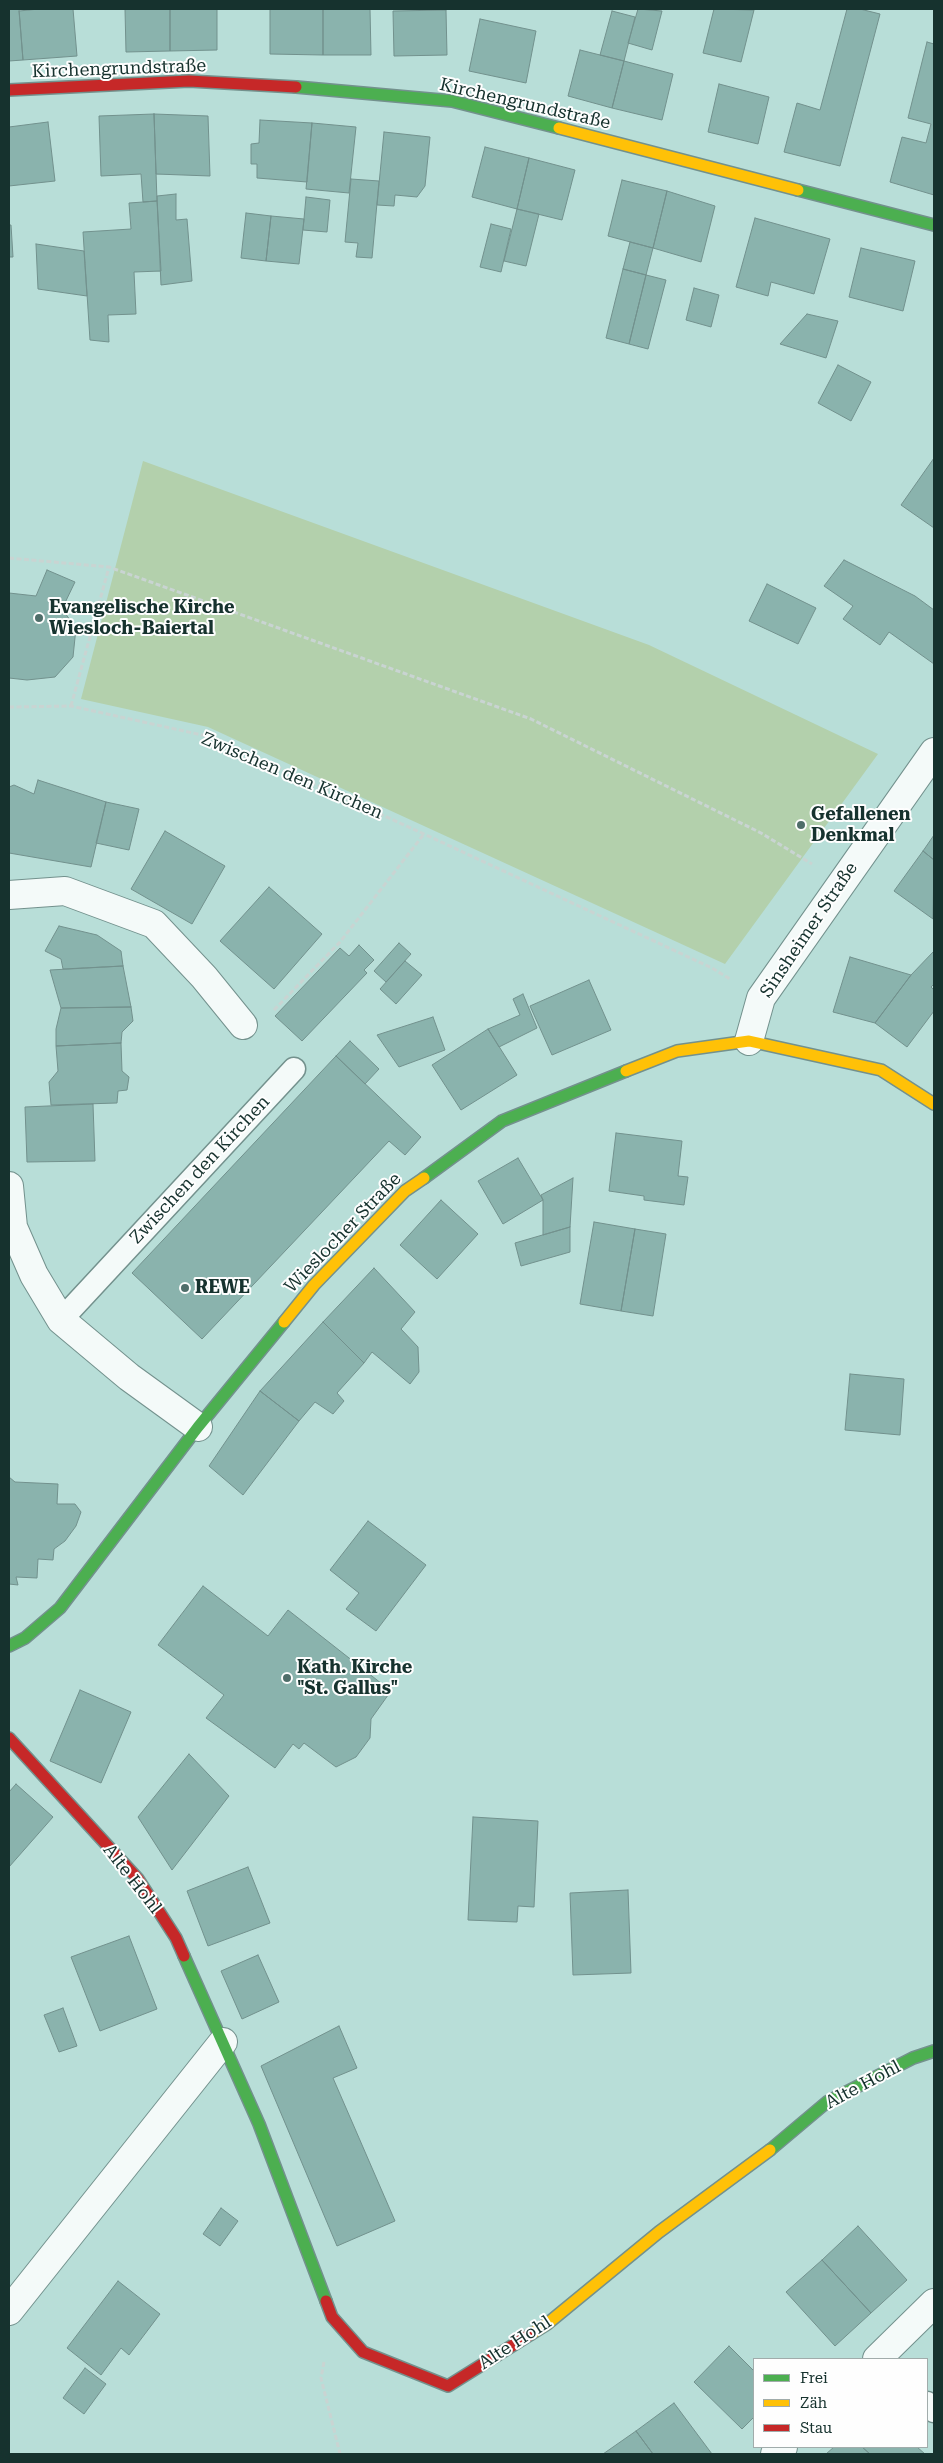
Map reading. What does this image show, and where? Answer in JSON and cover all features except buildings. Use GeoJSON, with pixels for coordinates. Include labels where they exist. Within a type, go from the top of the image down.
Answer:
{"type":"FeatureCollection","features":[{"type":"Feature","properties":{"kind":"street","name":"Kirchengrundstraße"},"geometry":{"type":"LineString","coordinates":[[9,90],[189,81],[326,89],[452,101],[934,224]]}},
{"type":"Feature","properties":{"kind":"street","name":"Sinsheimer Straße"},"geometry":{"type":"LineString","coordinates":[[749,1041],[761,998],[841,881],[934,752]]}},
{"type":"Feature","properties":{"kind":"street"},"geometry":{"type":"LineString","coordinates":[[9,895],[65,891],[154,924],[204,977],[243,1025]]}},
{"type":"Feature","properties":{"kind":"street","name":"Wieslocher Straße"},"geometry":{"type":"LineString","coordinates":[[9,1646],[25,1638],[60,1608],[198,1427],[314,1285],[405,1191],[502,1121],[678,1051],[749,1041],[881,1070],[934,1104]]}},
{"type":"Feature","properties":{"kind":"street"},"geometry":{"type":"LineString","coordinates":[[9,1186],[13,1227],[34,1275],[61,1320],[129,1377],[198,1427]]}},
{"type":"Feature","properties":{"kind":"street","name":"Alte Hohl"},"geometry":{"type":"LineString","coordinates":[[9,1738],[138,1879],[176,1938],[259,2124],[332,2317],[363,2352],[448,2386],[548,2324],[659,2232],[753,2164],[827,2102],[913,2058],[934,2051]]}},
{"type":"Feature","properties":{"kind":"street"},"geometry":{"type":"LineString","coordinates":[[9,2311],[222,2042]]}},
{"type":"Feature","properties":{"kind":"street"},"geometry":{"type":"LineString","coordinates":[[882,2358],[934,2303]]}},
{"type":"Feature","properties":{"kind":"lane","name":"Zwischen den Kirchen"},"geometry":{"type":"LineString","coordinates":[[61,1320],[294,1069]]}},
{"type":"Feature","properties":{"kind":"path"},"geometry":{"type":"LineString","coordinates":[[9,558],[109,567],[531,720],[761,833],[841,881]]}},
{"type":"Feature","properties":{"kind":"path"},"geometry":{"type":"LineString","coordinates":[[71,706],[109,567]]}},
{"type":"Feature","properties":{"kind":"path","name":"Zwischen den Kirchen"},"geometry":{"type":"LineString","coordinates":[[9,707],[71,706],[211,737],[712,968],[761,998]]}},
{"type":"Feature","properties":{"kind":"path"},"geometry":{"type":"LineString","coordinates":[[243,1025],[272,1012],[340,942],[424,834]]}},
{"type":"Feature","properties":{"kind":"path"},"geometry":{"type":"LineString","coordinates":[[332,2317],[321,2378],[340,2454]]}},
{"type":"Feature","properties":{"kind":"green space"},"geometry":{"type":"Polygon","coordinates":[[[143,461],[649,645],[878,754],[725,964],[208,727],[81,699],[143,461]]]}},
{"type":"Feature","properties":{"kind":"traffic: fast"},"geometry":{"type":"LineString","coordinates":[[296,87],[452,101],[559,128]]}},
{"type":"Feature","properties":{"kind":"traffic: fast"},"geometry":{"type":"LineString","coordinates":[[798,190],[934,225]]}},
{"type":"Feature","properties":{"kind":"traffic: fast"},"geometry":{"type":"LineString","coordinates":[[424,1178],[502,1121],[626,1071]]}},
{"type":"Feature","properties":{"kind":"traffic: fast"},"geometry":{"type":"LineString","coordinates":[[9,1646],[25,1638],[60,1608],[198,1427],[284,1322]]}},
{"type":"Feature","properties":{"kind":"traffic: fast"},"geometry":{"type":"LineString","coordinates":[[184,1956],[259,2124],[326,2301]]}},
{"type":"Feature","properties":{"kind":"traffic: fast"},"geometry":{"type":"LineString","coordinates":[[770,2150],[827,2102],[913,2058],[934,2051]]}},
{"type":"Feature","properties":{"kind":"traffic: slow"},"geometry":{"type":"LineString","coordinates":[[559,128],[798,190]]}},
{"type":"Feature","properties":{"kind":"traffic: slow"},"geometry":{"type":"LineString","coordinates":[[626,1071],[677,1051],[749,1041],[881,1070],[934,1104]]}},
{"type":"Feature","properties":{"kind":"traffic: slow"},"geometry":{"type":"LineString","coordinates":[[284,1322],[314,1285],[405,1191],[424,1178]]}},
{"type":"Feature","properties":{"kind":"traffic: slow"},"geometry":{"type":"LineString","coordinates":[[531,2334],[547,2324],[659,2232],[770,2150]]}},
{"type":"Feature","properties":{"kind":"traffic: jam"},"geometry":{"type":"LineString","coordinates":[[9,90],[189,81],[296,87]]}},
{"type":"Feature","properties":{"kind":"traffic: jam"},"geometry":{"type":"LineString","coordinates":[[9,1738],[138,1879],[176,1938],[184,1956]]}},
{"type":"Feature","properties":{"kind":"traffic: jam"},"geometry":{"type":"LineString","coordinates":[[326,2301],[332,2317],[363,2352],[448,2386],[531,2334]]}},
{"type":"Feature","properties":{"kind":"place","name":"Evangelische Kirche Wiesloch-Baiertal"},"geometry":{"type":"Point","coordinates":[39,618]}},
{"type":"Feature","properties":{"kind":"place","name":"Gefallenen Denkmal"},"geometry":{"type":"Point","coordinates":[801,825]}},
{"type":"Feature","properties":{"kind":"place","name":"REWE"},"geometry":{"type":"Point","coordinates":[185,1288]}},
{"type":"Feature","properties":{"kind":"place","name":"Kath. Kirche \"St. Gallus\""},"geometry":{"type":"Point","coordinates":[287,1678]}}]}
